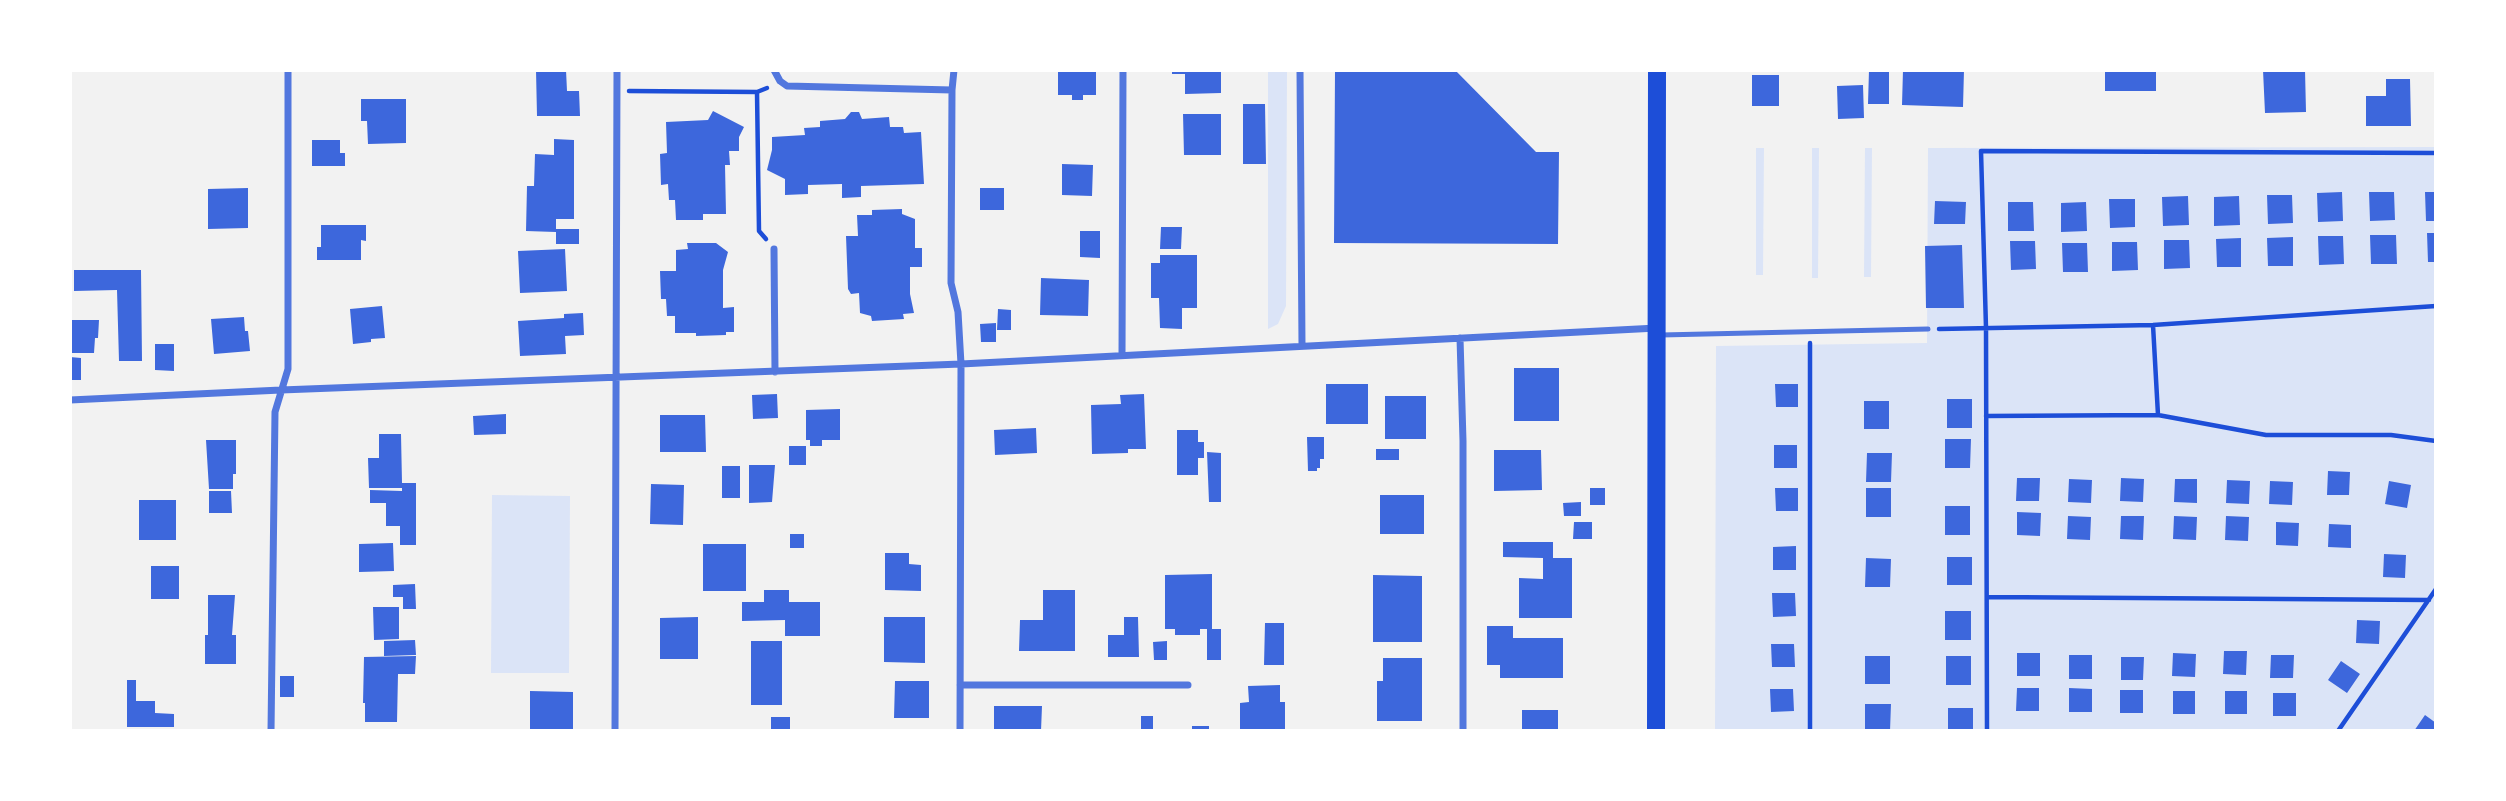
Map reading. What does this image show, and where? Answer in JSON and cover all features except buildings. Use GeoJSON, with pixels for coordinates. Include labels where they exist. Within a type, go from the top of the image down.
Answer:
{"type":"FeatureCollection","features":[{"type":"Feature","properties":{"kind":"main road"},"geometry":{"type":"LineString","coordinates":[[1656,731],[1657,70]]}},
{"type":"Feature","properties":{"kind":"street"},"geometry":{"type":"LineString","coordinates":[[271,731],[275,412],[288,369],[288,70]]}},
{"type":"Feature","properties":{"kind":"street"},"geometry":{"type":"LineString","coordinates":[[615,731],[617,70]]}},
{"type":"Feature","properties":{"kind":"street"},"geometry":{"type":"LineString","coordinates":[[774,70],[786,86],[952,90]]}},
{"type":"Feature","properties":{"kind":"street"},"geometry":{"type":"LineString","coordinates":[[954,70],[950,283],[958,312],[961,364],[960,731]]}},
{"type":"Feature","properties":{"kind":"street"},"geometry":{"type":"LineString","coordinates":[[1122,355],[1123,70]]}},
{"type":"Feature","properties":{"kind":"street"},"geometry":{"type":"LineString","coordinates":[[1300,70],[1301,345]]}},
{"type":"Feature","properties":{"kind":"street"},"geometry":{"type":"LineString","coordinates":[[774,249],[775,372]]}},
{"type":"Feature","properties":{"kind":"street"},"geometry":{"type":"LineString","coordinates":[[70,400],[961,364],[1460,338],[1658,332]]}},
{"type":"Feature","properties":{"kind":"street"},"geometry":{"type":"LineString","coordinates":[[1460,338],[1463,441],[1463,731]]}},
{"type":"Feature","properties":{"kind":"street"},"geometry":{"type":"LineString","coordinates":[[960,685],[1188,685]]}},
{"type":"Feature","properties":{"kind":"lane"},"geometry":{"type":"LineString","coordinates":[[1658,332],[1928,329]]}},
{"type":"Feature","properties":{"kind":"path"},"geometry":{"type":"LineString","coordinates":[[617,91],[757,92],[780,80]]}},
{"type":"Feature","properties":{"kind":"path"},"geometry":{"type":"LineString","coordinates":[[757,92],[759,231],[774,249]]}},
{"type":"Feature","properties":{"kind":"path"},"geometry":{"type":"LineString","coordinates":[[1987,731],[1986,328],[1981,151],[2436,153]]}},
{"type":"Feature","properties":{"kind":"path"},"geometry":{"type":"LineString","coordinates":[[1928,329],[2153,325],[2436,306]]}},
{"type":"Feature","properties":{"kind":"path"},"geometry":{"type":"LineString","coordinates":[[2153,325],[2158,415]]}},
{"type":"Feature","properties":{"kind":"path"},"geometry":{"type":"LineString","coordinates":[[1810,332],[1810,731]]}},
{"type":"Feature","properties":{"kind":"path"},"geometry":{"type":"LineString","coordinates":[[1986,416],[2158,415],[2266,435],[2391,435],[2436,441]]}},
{"type":"Feature","properties":{"kind":"path"},"geometry":{"type":"LineString","coordinates":[[2338,731],[2436,589]]}},
{"type":"Feature","properties":{"kind":"path"},"geometry":{"type":"LineString","coordinates":[[1987,597],[2429,600]]}},
{"type":"Feature","properties":{"kind":"shaded area"},"geometry":{"type":"Polygon","coordinates":[[[1268,70],[1287,70],[1286,306],[1278,324],[1268,329],[1268,70]]]}},
{"type":"Feature","properties":{"kind":"shaded area"},"geometry":{"type":"Polygon","coordinates":[[[2436,147],[2436,731],[1715,731],[1716,346],[1927,343],[1928,148],[2436,147]]]}},
{"type":"Feature","properties":{"kind":"shaded area"},"geometry":{"type":"Polygon","coordinates":[[[1756,148],[1764,148],[1763,275],[1756,275],[1756,148]]]}},
{"type":"Feature","properties":{"kind":"shaded area"},"geometry":{"type":"Polygon","coordinates":[[[1812,148],[1819,148],[1818,278],[1812,278],[1812,148]]]}},
{"type":"Feature","properties":{"kind":"shaded area"},"geometry":{"type":"Polygon","coordinates":[[[1865,148],[1872,148],[1871,277],[1864,277],[1865,148]]]}},
{"type":"Feature","properties":{"kind":"shaded area"},"geometry":{"type":"Polygon","coordinates":[[[492,495],[570,496],[569,673],[491,673],[492,495]]]}}]}
